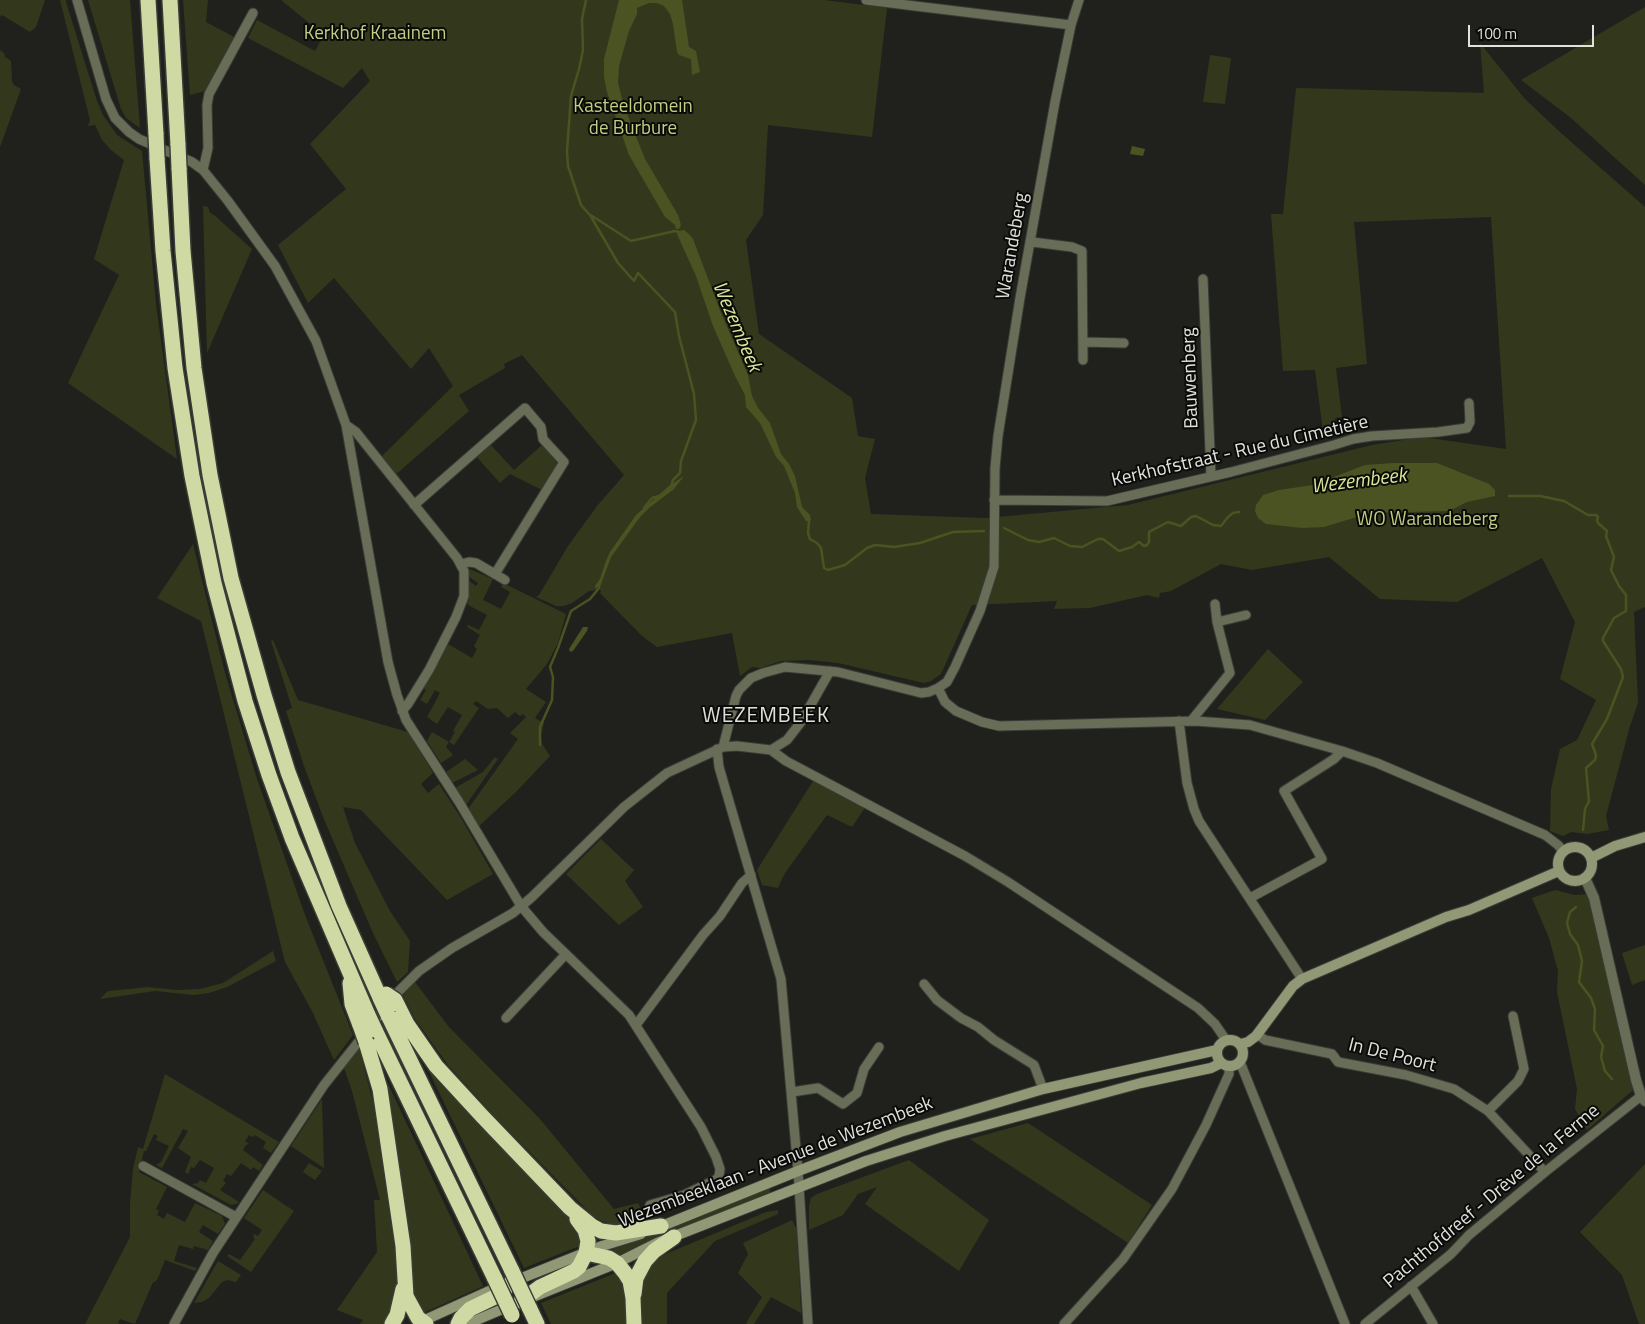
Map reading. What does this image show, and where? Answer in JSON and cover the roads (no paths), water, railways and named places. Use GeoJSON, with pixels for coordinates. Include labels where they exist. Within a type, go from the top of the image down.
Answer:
{"type":"FeatureCollection","features":[{"type":"Feature","properties":{"kind":"highway"},"geometry":{"type":"LineString","coordinates":[[148,0],[157,158],[175,368],[192,476],[214,584],[245,701],[269,776],[292,838],[350,974],[364,1020],[514,1320]]}},
{"type":"Feature","properties":{"kind":"highway"},"geometry":{"type":"LineString","coordinates":[[170,0],[183,251],[194,368],[210,476],[231,578],[288,772],[339,906],[386,1000],[512,1277],[537,1324]]}},
{"type":"Feature","properties":{"kind":"highway"},"geometry":{"type":"LineString","coordinates":[[386,1000],[407,1024],[436,1066],[570,1208],[601,1231],[616,1233],[661,1226]]}},
{"type":"Feature","properties":{"kind":"highway"},"geometry":{"type":"LineString","coordinates":[[371,1036],[403,1246],[406,1296],[421,1323]]}},
{"type":"Feature","properties":{"kind":"highway"},"geometry":{"type":"LineString","coordinates":[[525,1304],[548,1283],[574,1271],[582,1262],[588,1241],[585,1230],[570,1208]]}},
{"type":"Feature","properties":{"kind":"highway"},"geometry":{"type":"LineString","coordinates":[[633,1298],[636,1278],[646,1260],[654,1251],[674,1237]]}},
{"type":"Feature","properties":{"kind":"highway"},"geometry":{"type":"LineString","coordinates":[[586,1252],[609,1258],[617,1263],[630,1281],[634,1324]]}},
{"type":"Feature","properties":{"kind":"highway"},"geometry":{"type":"LineString","coordinates":[[458,1324],[470,1309],[497,1296],[512,1277]]}},
{"type":"Feature","properties":{"kind":"highway"},"geometry":{"type":"LineString","coordinates":[[392,1324],[401,1302],[404,1282]]}},
{"type":"Feature","properties":{"kind":"main road"},"geometry":{"type":"LineString","coordinates":[[1591,858],[1614,846],[1645,836]]}},
{"type":"Feature","properties":{"kind":"main road"},"geometry":{"type":"LineString","coordinates":[[1572,847],[1578,847],[1588,853],[1591,858],[1591,867],[1587,881],[1566,879],[1559,871],[1557,862],[1563,852],[1572,847]]}},
{"type":"Feature","properties":{"kind":"main road"},"geometry":{"type":"LineString","coordinates":[[1240,1044],[1248,1042],[1257,1034],[1293,986],[1302,979],[1559,871]]}},
{"type":"Feature","properties":{"kind":"main road"},"geometry":{"type":"LineString","coordinates":[[1225,1065],[1218,1059],[1217,1050],[1222,1042],[1226,1040],[1235,1040],[1240,1044],[1244,1054],[1240,1062]]}},
{"type":"Feature","properties":{"kind":"main road","name":"Wezembeeklaan - Avenue de Wezembeek"},"geometry":{"type":"LineString","coordinates":[[421,1323],[512,1277],[661,1226],[900,1132],[1043,1089],[1217,1050]]}},
{"type":"Feature","properties":{"kind":"main road","name":"Wezembeeklaan - Avenue de Wezembeek"},"geometry":{"type":"LineString","coordinates":[[467,1324],[525,1304],[657,1243],[866,1162],[945,1136],[1141,1083],[1225,1065],[1235,1066],[1240,1062]]}},
{"type":"Feature","properties":{"kind":"street"},"geometry":{"type":"LineString","coordinates":[[76,0],[106,99],[115,118],[139,139],[192,162],[203,170],[275,266],[316,341],[346,425],[388,662],[402,711],[414,734],[462,807],[521,906],[543,932],[624,1010],[636,1025],[701,1127],[716,1157],[720,1170],[717,1179],[684,1195],[650,1205]]}},
{"type":"Feature","properties":{"kind":"street"},"geometry":{"type":"LineString","coordinates":[[866,0],[1071,26]]}},
{"type":"Feature","properties":{"kind":"street","name":"Warandeberg"},"geometry":{"type":"LineString","coordinates":[[938,688],[947,682],[968,640],[989,587],[994,567],[994,500],[998,436],[1047,147],[1071,26],[1079,0]]}},
{"type":"Feature","properties":{"kind":"street"},"geometry":{"type":"LineString","coordinates":[[203,170],[208,148],[207,105],[209,94],[254,13]]}},
{"type":"Feature","properties":{"kind":"street"},"geometry":{"type":"LineString","coordinates":[[1032,242],[1072,246],[1082,251],[1083,360]]}},
{"type":"Feature","properties":{"kind":"street","name":"Bauwenberg"},"geometry":{"type":"LineString","coordinates":[[1203,279],[1211,476]]}},
{"type":"Feature","properties":{"kind":"street"},"geometry":{"type":"LineString","coordinates":[[1083,342],[1124,342]]}},
{"type":"Feature","properties":{"kind":"street","name":"Kerkhofstraat - Rue du Cimetière"},"geometry":{"type":"LineString","coordinates":[[994,500],[1106,501],[1353,439],[1467,428],[1470,422],[1469,403]]}},
{"type":"Feature","properties":{"kind":"street"},"geometry":{"type":"LineString","coordinates":[[414,505],[525,408],[541,427],[544,439],[564,462],[495,574]]}},
{"type":"Feature","properties":{"kind":"street"},"geometry":{"type":"LineString","coordinates":[[346,425],[356,432],[461,564],[464,571],[465,581],[461,607],[439,653],[402,711]]}},
{"type":"Feature","properties":{"kind":"street"},"geometry":{"type":"LineString","coordinates":[[461,564],[476,563],[505,580]]}},
{"type":"Feature","properties":{"kind":"street"},"geometry":{"type":"LineString","coordinates":[[1191,721],[1230,673],[1217,622],[1215,604]]}},
{"type":"Feature","properties":{"kind":"street"},"geometry":{"type":"LineString","coordinates":[[1217,622],[1246,615]]}},
{"type":"Feature","properties":{"kind":"street"},"geometry":{"type":"LineString","coordinates":[[808,1324],[792,1092],[781,979],[719,767],[720,748],[736,696],[739,690],[751,678],[785,668],[830,671],[921,693],[938,688],[945,702],[956,711],[982,722],[999,726],[1179,721],[1250,725],[1377,763],[1545,835],[1558,845],[1563,852]]}},
{"type":"Feature","properties":{"kind":"street"},"geometry":{"type":"LineString","coordinates":[[771,750],[787,740],[796,728],[830,671]]}},
{"type":"Feature","properties":{"kind":"street"},"geometry":{"type":"LineString","coordinates":[[1179,721],[1187,783],[1199,821],[1302,979]]}},
{"type":"Feature","properties":{"kind":"street"},"geometry":{"type":"LineString","coordinates":[[174,1324],[213,1253],[324,1086],[399,991],[419,971],[452,948],[508,916],[521,906],[645,789],[667,773],[720,748],[737,746],[771,750],[786,761],[965,856],[1008,882],[1198,1008],[1215,1024],[1226,1040]]}},
{"type":"Feature","properties":{"kind":"street"},"geometry":{"type":"LineString","coordinates":[[1250,898],[1322,859],[1284,791],[1334,759],[1342,751]]}},
{"type":"Feature","properties":{"kind":"street"},"geometry":{"type":"LineString","coordinates":[[636,1025],[703,935],[720,916],[742,883],[752,875]]}},
{"type":"Feature","properties":{"kind":"street"},"geometry":{"type":"LineString","coordinates":[[1587,881],[1594,898],[1643,1099]]}},
{"type":"Feature","properties":{"kind":"street"},"geometry":{"type":"LineString","coordinates":[[506,1018],[566,954]]}},
{"type":"Feature","properties":{"kind":"street"},"geometry":{"type":"LineString","coordinates":[[924,984],[937,1000],[961,1018],[978,1027],[994,1040],[1034,1065],[1043,1089]]}},
{"type":"Feature","properties":{"kind":"street"},"geometry":{"type":"LineString","coordinates":[[1488,1111],[1518,1081],[1524,1069],[1513,1016]]}},
{"type":"Feature","properties":{"kind":"street","name":"In De Poort"},"geometry":{"type":"LineString","coordinates":[[1257,1034],[1265,1040],[1332,1054],[1338,1062],[1406,1075],[1454,1089],[1488,1111],[1545,1172]]}},
{"type":"Feature","properties":{"kind":"street"},"geometry":{"type":"LineString","coordinates":[[792,1092],[818,1088],[843,1104],[857,1093],[864,1069],[879,1047]]}},
{"type":"Feature","properties":{"kind":"street"},"geometry":{"type":"LineString","coordinates":[[1240,1062],[1345,1324]]}},
{"type":"Feature","properties":{"kind":"street"},"geometry":{"type":"LineString","coordinates":[[1064,1324],[1123,1259],[1172,1189],[1206,1125],[1229,1074],[1225,1065]]}},
{"type":"Feature","properties":{"kind":"street","name":"Pachthofdreef - Drève de la Ferme"},"geometry":{"type":"LineString","coordinates":[[1365,1324],[1545,1172],[1643,1099]]}},
{"type":"Feature","properties":{"kind":"street"},"geometry":{"type":"LineString","coordinates":[[143,1166],[236,1217]]}},
{"type":"Feature","properties":{"kind":"street"},"geometry":{"type":"LineString","coordinates":[[1411,1286],[1433,1324]]}},
{"type":"Feature","properties":{"kind":"water"},"geometry":{"type":"Polygon","coordinates":[[[619,0],[682,0],[689,47],[696,51],[700,72],[692,75],[691,59],[679,55],[677,52],[670,14],[664,6],[657,3],[649,3],[637,8],[637,14],[629,31],[619,66],[618,83],[624,106],[645,159],[678,215],[681,225],[679,229],[676,229],[675,225],[665,217],[629,155],[607,92],[604,77],[604,59],[619,0]]]}},
{"type":"Feature","properties":{"kind":"water"},"geometry":{"type":"Polygon","coordinates":[[[1132,146],[1145,149],[1143,156],[1130,154],[1132,146]]]}},
{"type":"Feature","properties":{"kind":"water"},"geometry":{"type":"Polygon","coordinates":[[[684,230],[693,239],[721,313],[748,375],[752,396],[758,408],[770,423],[781,454],[795,476],[802,507],[810,515],[811,521],[806,521],[797,507],[795,493],[784,466],[776,457],[760,423],[746,407],[745,395],[713,326],[696,276],[677,234],[679,231],[684,230]]]}},
{"type":"Feature","properties":{"kind":"water"},"geometry":{"type":"Polygon","coordinates":[[[1437,463],[1489,484],[1495,490],[1495,496],[1467,502],[1449,511],[1370,513],[1324,527],[1302,528],[1266,524],[1258,518],[1255,511],[1256,505],[1263,495],[1279,490],[1313,485],[1365,465],[1437,463]]]}},
{"type":"Feature","properties":{"kind":"water"},"geometry":{"type":"Polygon","coordinates":[[[684,476],[674,489],[640,517],[611,557],[600,587],[595,588],[610,552],[636,515],[669,486],[684,476]]]}},
{"type":"Feature","properties":{"kind":"water"},"geometry":{"type":"Polygon","coordinates":[[[583,627],[588,627],[587,631],[573,651],[570,652],[569,649],[583,627]]]}},
{"type":"Feature","properties":{"kind":"waterway","name":"Wezembeek"},"geometry":{"type":"LineString","coordinates":[[586,0],[582,19],[583,50],[571,96],[567,151],[568,166],[581,205],[589,214],[631,241],[675,231],[679,232]]}},
{"type":"Feature","properties":{"kind":"waterway"},"geometry":{"type":"LineString","coordinates":[[590,215],[618,263],[634,281],[638,273],[675,312],[679,336],[694,394],[696,420],[681,461],[680,473],[673,480],[671,487]]}},
{"type":"Feature","properties":{"kind":"waterway"},"geometry":{"type":"LineString","coordinates":[[644,508],[652,498],[659,496]]}},
{"type":"Feature","properties":{"kind":"waterway","name":"Wezembeek"},"geometry":{"type":"LineString","coordinates":[[1509,496],[1540,496],[1564,501],[1588,515],[1596,515],[1598,523],[1607,531],[1606,536],[1614,557],[1611,570],[1626,595],[1626,611],[1614,618],[1603,638],[1603,641],[1621,669],[1623,677],[1607,719],[1592,744],[1596,755],[1595,760],[1586,768],[1589,801],[1585,809],[1583,830]]}},
{"type":"Feature","properties":{"kind":"waterway","name":"Wezembeek"},"geometry":{"type":"LineString","coordinates":[[1004,528],[1028,540],[1039,542],[1054,538],[1070,546],[1082,547],[1098,539],[1103,539],[1119,551],[1132,547],[1139,542],[1144,546],[1147,545],[1149,542],[1149,532],[1168,522],[1181,526],[1191,517],[1196,516],[1213,525],[1221,526],[1233,513],[1239,512]]}},
{"type":"Feature","properties":{"kind":"waterway","name":"Wezembeek"},"geometry":{"type":"LineString","coordinates":[[809,520],[808,533],[810,539],[821,548],[824,568],[828,570],[845,565],[867,548],[875,545],[894,547],[920,543],[953,532],[984,531]]}},
{"type":"Feature","properties":{"kind":"waterway"},"geometry":{"type":"LineString","coordinates":[[540,745],[540,727],[552,700],[553,677],[550,667],[571,611],[590,599],[599,588]]}},
{"type":"Feature","properties":{"kind":"waterway","name":"Wezembeek"},"geometry":{"type":"LineString","coordinates":[[1576,907],[1570,912],[1567,923],[1570,934],[1578,945],[1582,961],[1579,982],[1591,998],[1595,1009],[1594,1030],[1603,1046],[1601,1057],[1605,1071],[1612,1079]]}},
{"type":"Feature","properties":{"kind":"district","name":"WEZEMBEEK"},"geometry":{"type":"Point","coordinates":[766,717]}},
{"type":"Feature","properties":{"kind":"park label","name":"Kerkhof Kraainem"},"geometry":{"type":"Point","coordinates":[375,34]}},
{"type":"Feature","properties":{"kind":"park label","name":"Kasteeldomein de Burbure"},"geometry":{"type":"Point","coordinates":[633,118]}},
{"type":"Feature","properties":{"kind":"park label","name":"WO Warandeberg"},"geometry":{"type":"Point","coordinates":[1427,520]}}]}
